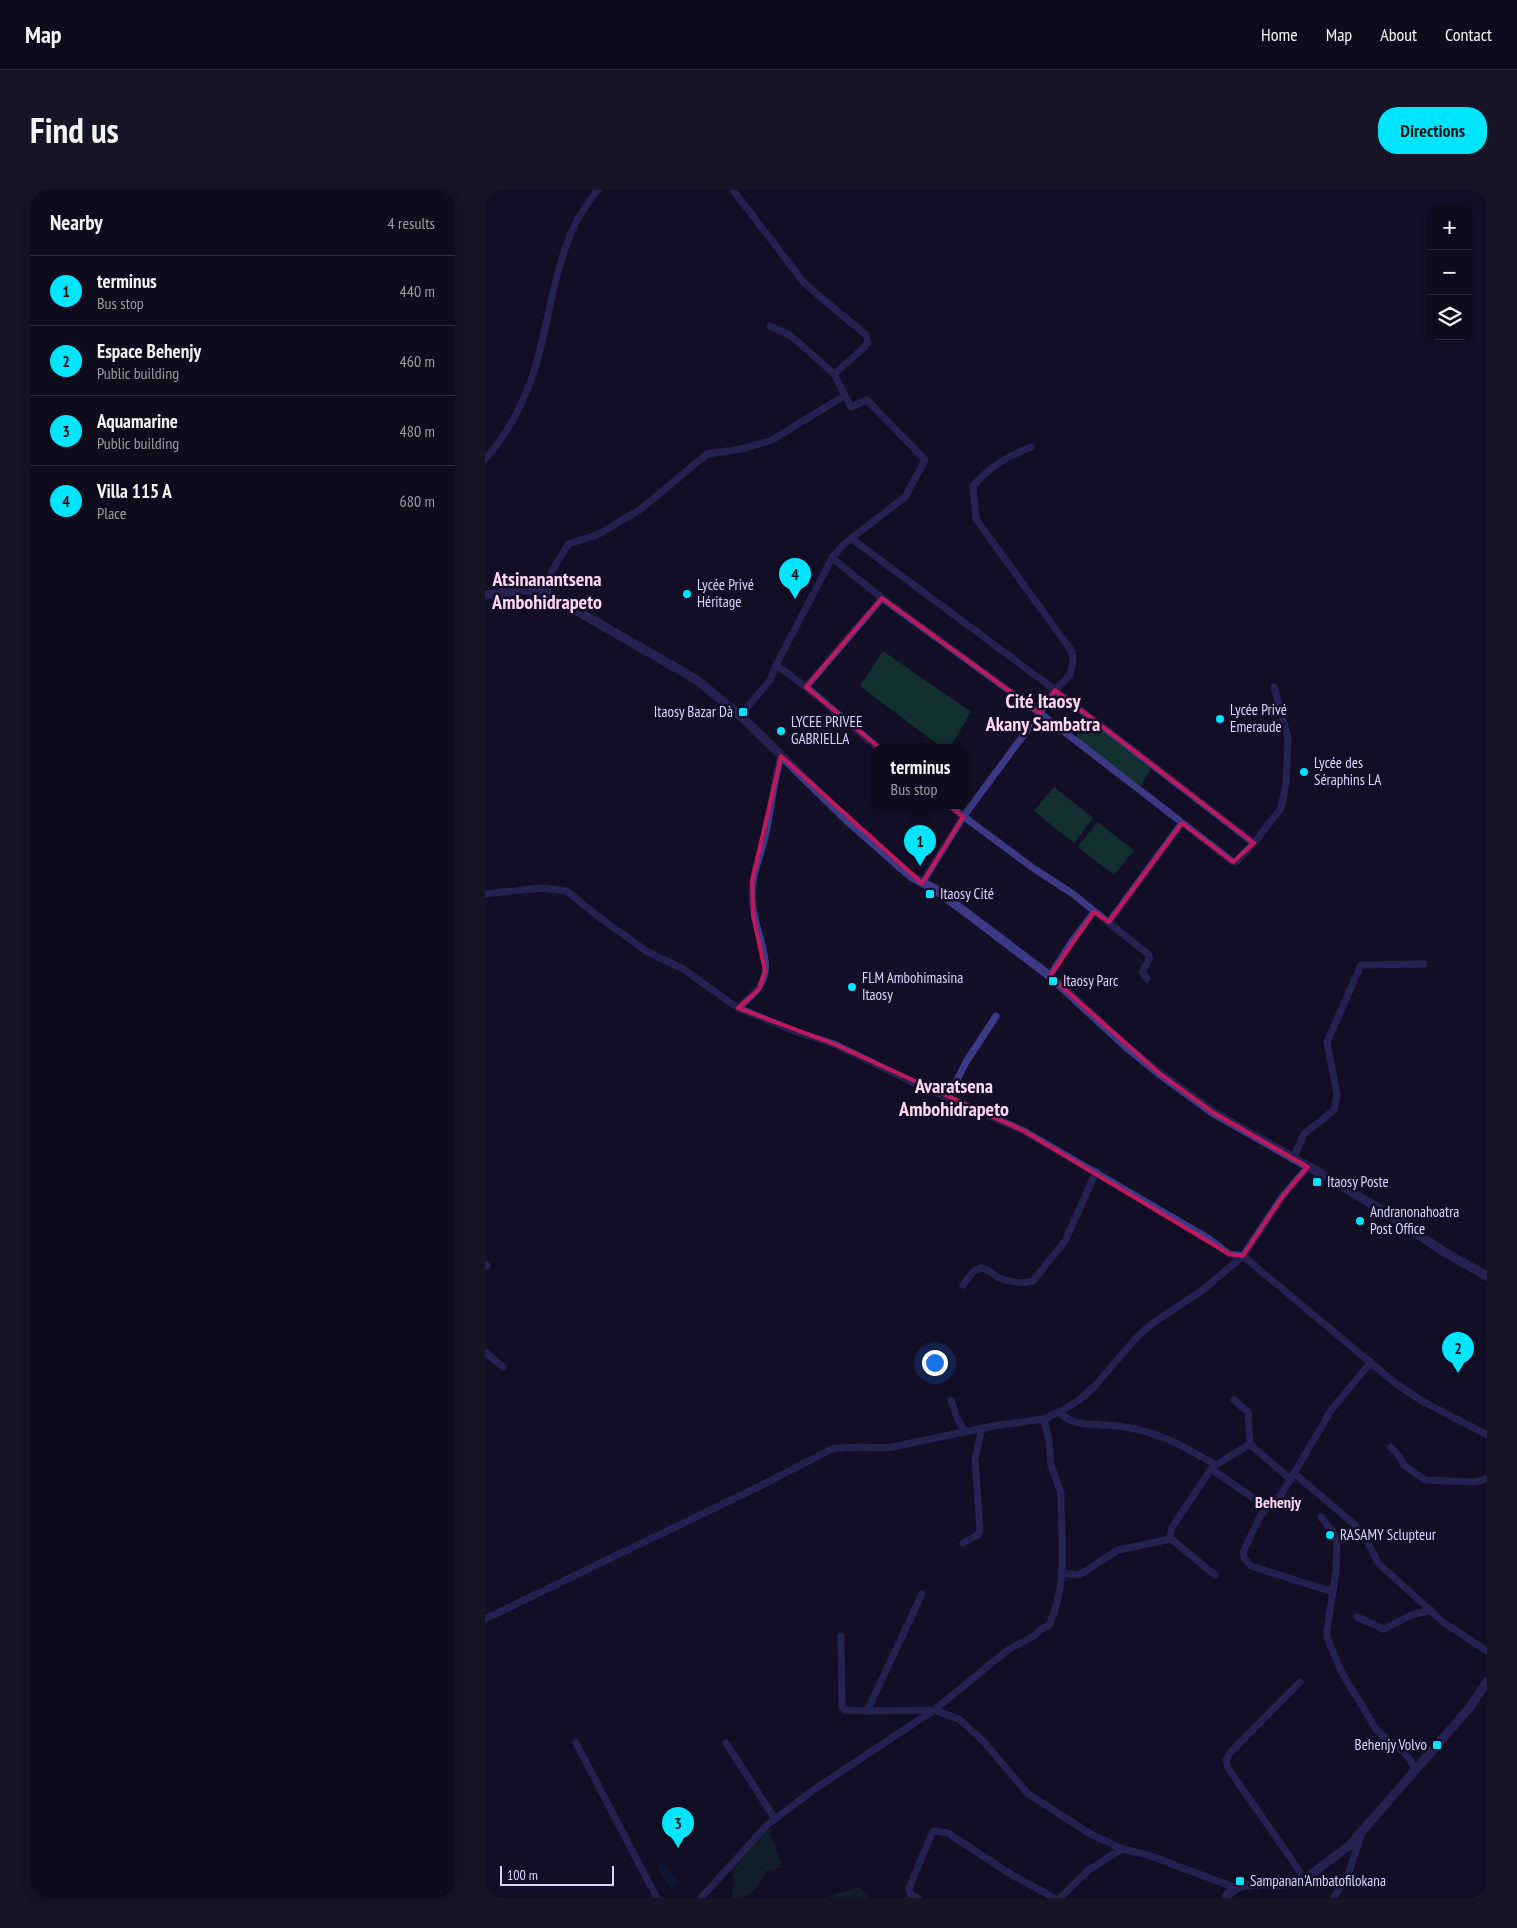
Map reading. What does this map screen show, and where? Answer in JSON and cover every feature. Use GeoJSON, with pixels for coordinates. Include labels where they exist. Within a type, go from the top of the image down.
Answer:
{"type":"FeatureCollection","features":[{"type":"Feature","properties":{"kind":"street"},"geometry":{"type":"LineString","coordinates":[[485,458],[505,431],[525,394],[540,351],[550,303],[571,232],[585,204],[598,190]]}},
{"type":"Feature","properties":{"kind":"street"},"geometry":{"type":"LineString","coordinates":[[733,190],[805,284],[866,335],[868,343],[834,374]]}},
{"type":"Feature","properties":{"kind":"street"},"geometry":{"type":"LineString","coordinates":[[740,716],[770,680],[776,665],[833,558],[845,544],[905,497],[925,460],[867,400],[851,406],[834,374],[790,335],[770,326]]}},
{"type":"Feature","properties":{"kind":"street"},"geometry":{"type":"LineString","coordinates":[[546,593],[552,571],[568,544],[597,535],[641,509],[707,454],[770,441],[844,396]]}},
{"type":"Feature","properties":{"kind":"street"},"geometry":{"type":"LineString","coordinates":[[922,883],[963,817],[1040,714],[1055,690],[1070,675],[1073,662],[1072,652],[977,519],[973,502],[973,486],[985,472],[1006,457],[1031,447]]}},
{"type":"Feature","properties":{"kind":"street"},"geometry":{"type":"LineString","coordinates":[[852,539],[1055,690],[1254,842]]}},
{"type":"Feature","properties":{"kind":"street"},"geometry":{"type":"LineString","coordinates":[[833,558],[883,598],[1040,714],[1233,862],[1254,842],[1281,808],[1286,784],[1288,738],[1274,687]]}},
{"type":"Feature","properties":{"kind":"street"},"geometry":{"type":"LineString","coordinates":[[485,595],[526,590],[546,593],[697,680],[740,716],[845,818],[912,877],[935,889],[1050,976],[1127,1047],[1159,1073],[1214,1113],[1370,1203],[1444,1252],[1487,1276]]}},
{"type":"Feature","properties":{"kind":"street"},"geometry":{"type":"LineString","coordinates":[[806,687],[883,598]]}},
{"type":"Feature","properties":{"kind":"street"},"geometry":{"type":"LineString","coordinates":[[776,665],[806,687],[873,744]]}},
{"type":"Feature","properties":{"kind":"street"},"geometry":{"type":"LineString","coordinates":[[738,1008],[759,989],[765,971],[765,961],[753,915],[752,881],[767,828],[781,756]]}},
{"type":"Feature","properties":{"kind":"street"},"geometry":{"type":"LineString","coordinates":[[953,809],[1033,868],[1073,894],[1149,954],[1142,972],[1147,979]]}},
{"type":"Feature","properties":{"kind":"street"},"geometry":{"type":"LineString","coordinates":[[1109,922],[1182,823]]}},
{"type":"Feature","properties":{"kind":"street"},"geometry":{"type":"LineString","coordinates":[[485,894],[541,888],[567,891],[595,914],[646,950],[683,970],[738,1008],[797,1032],[834,1044],[948,1098],[1024,1131],[1208,1238],[1229,1254],[1243,1256],[1395,1383],[1421,1401],[1487,1435]]}},
{"type":"Feature","properties":{"kind":"street"},"geometry":{"type":"LineString","coordinates":[[1050,976],[1072,940],[1094,912]]}},
{"type":"Feature","properties":{"kind":"street"},"geometry":{"type":"LineString","coordinates":[[1293,1159],[1303,1134],[1334,1110],[1337,1095],[1327,1042],[1361,965],[1424,964]]}},
{"type":"Feature","properties":{"kind":"street"},"geometry":{"type":"LineString","coordinates":[[948,1098],[967,1062],[996,1016]]}},
{"type":"Feature","properties":{"kind":"street"},"geometry":{"type":"LineString","coordinates":[[485,1619],[763,1485],[832,1449],[845,1447],[879,1449],[892,1447],[1017,1421],[1044,1419],[1059,1412],[1094,1387],[1127,1348],[1153,1323],[1204,1289],[1243,1256],[1283,1196],[1308,1167]]}},
{"type":"Feature","properties":{"kind":"street"},"geometry":{"type":"LineString","coordinates":[[963,1284],[974,1271],[981,1268],[1004,1280],[1025,1283],[1033,1281],[1065,1241],[1096,1172]]}},
{"type":"Feature","properties":{"kind":"street"},"geometry":{"type":"LineString","coordinates":[[485,1352],[503,1367]]}},
{"type":"Feature","properties":{"kind":"street"},"geometry":{"type":"LineString","coordinates":[[1333,1592],[1251,1566],[1247,1563],[1243,1552],[1267,1507],[1277,1499],[1293,1477],[1332,1409],[1371,1362]]}},
{"type":"Feature","properties":{"kind":"street"},"geometry":{"type":"LineString","coordinates":[[951,1400],[957,1418],[965,1432]]}},
{"type":"Feature","properties":{"kind":"street"},"geometry":{"type":"LineString","coordinates":[[1235,1400],[1248,1412],[1250,1444],[1355,1525],[1367,1541],[1378,1563],[1443,1622],[1487,1650]]}},
{"type":"Feature","properties":{"kind":"street"},"geometry":{"type":"LineString","coordinates":[[1059,1412],[1064,1417],[1078,1422],[1124,1426],[1164,1436],[1213,1467],[1267,1507]]}},
{"type":"Feature","properties":{"kind":"street"},"geometry":{"type":"LineString","coordinates":[[701,1898],[767,1825],[812,1791],[934,1710],[1009,1649],[1034,1636],[1049,1625],[1060,1594],[1063,1573],[1061,1493],[1051,1465],[1049,1441],[1044,1419]]}},
{"type":"Feature","properties":{"kind":"street"},"geometry":{"type":"LineString","coordinates":[[963,1542],[978,1535],[981,1527],[975,1468],[982,1428]]}},
{"type":"Feature","properties":{"kind":"street"},"geometry":{"type":"LineString","coordinates":[[1215,1575],[1171,1539],[1172,1527],[1213,1467],[1250,1444]]}},
{"type":"Feature","properties":{"kind":"street"},"geometry":{"type":"LineString","coordinates":[[1391,1446],[1400,1457],[1404,1466],[1425,1480],[1473,1482],[1487,1478]]}},
{"type":"Feature","properties":{"kind":"street"},"geometry":{"type":"LineString","coordinates":[[1321,1517],[1333,1532],[1337,1542],[1327,1637],[1335,1658],[1358,1701],[1376,1729],[1383,1737],[1407,1754],[1415,1770]]}},
{"type":"Feature","properties":{"kind":"street"},"geometry":{"type":"LineString","coordinates":[[1063,1573],[1079,1575],[1118,1550],[1171,1539]]}},
{"type":"Feature","properties":{"kind":"street"},"geometry":{"type":"LineString","coordinates":[[867,1712],[923,1594]]}},
{"type":"Feature","properties":{"kind":"street"},"geometry":{"type":"LineString","coordinates":[[1357,1617],[1378,1628],[1384,1629],[1411,1615],[1431,1610]]}},
{"type":"Feature","properties":{"kind":"street"},"geometry":{"type":"LineString","coordinates":[[841,1636],[842,1707],[845,1710],[867,1712],[934,1710],[959,1720],[978,1736],[1028,1794],[1089,1833],[1122,1849],[1149,1855],[1236,1888]]}},
{"type":"Feature","properties":{"kind":"street"},"geometry":{"type":"LineString","coordinates":[[1226,1898],[1240,1886],[1259,1884],[1284,1885],[1305,1879],[1350,1845],[1471,1706],[1487,1681]]}},
{"type":"Feature","properties":{"kind":"street"},"geometry":{"type":"LineString","coordinates":[[1301,1682],[1230,1753],[1226,1760],[1229,1768],[1305,1879]]}},
{"type":"Feature","properties":{"kind":"street"},"geometry":{"type":"LineString","coordinates":[[576,1743],[657,1898]]}},
{"type":"Feature","properties":{"kind":"street"},"geometry":{"type":"LineString","coordinates":[[726,1743],[775,1819]]}},
{"type":"Feature","properties":{"kind":"street"},"geometry":{"type":"LineString","coordinates":[[919,1898],[911,1895],[909,1888],[933,1831],[948,1834],[1012,1875],[1055,1898]]}},
{"type":"Feature","properties":{"kind":"street"},"geometry":{"type":"LineString","coordinates":[[1334,1898],[1349,1872],[1363,1831]]}},
{"type":"Feature","properties":{"kind":"street"},"geometry":{"type":"LineString","coordinates":[[1060,1898],[1090,1869],[1122,1849]]}},
{"type":"Feature","properties":{"kind":"highlighted area"},"geometry":{"type":"Polygon","coordinates":[[[882,598],[1040,713],[1055,690],[1254,843],[1233,862],[1182,823],[1109,922],[1094,912],[1050,976],[1159,1073],[1214,1113],[1308,1167],[1283,1196],[1243,1256],[1229,1254],[1024,1131],[834,1044],[738,1008],[759,989],[765,971],[753,915],[752,881],[781,756],[922,883],[963,817],[806,687],[882,598]]]}},
{"type":"Feature","properties":{"kind":"green space"},"geometry":{"type":"Polygon","coordinates":[[[883,651],[971,712],[952,744],[937,744],[860,686],[883,651]]]}},
{"type":"Feature","properties":{"kind":"green space"},"geometry":{"type":"Polygon","coordinates":[[[1087,717],[1152,767],[1141,786],[1075,739],[1087,717]]]}},
{"type":"Feature","properties":{"kind":"green space"},"geometry":{"type":"Polygon","coordinates":[[[1054,787],[1093,818],[1074,843],[1034,811],[1054,787]]]}},
{"type":"Feature","properties":{"kind":"green space"},"geometry":{"type":"Polygon","coordinates":[[[1097,822],[1134,850],[1114,875],[1078,847],[1097,822]]]}},
{"type":"Feature","properties":{"kind":"green space"},"geometry":{"type":"Polygon","coordinates":[[[768,1828],[783,1867],[767,1871],[752,1893],[742,1898],[732,1898],[733,1871],[760,1835],[768,1828]]]}},
{"type":"Feature","properties":{"kind":"green space"},"geometry":{"type":"Polygon","coordinates":[[[860,1887],[868,1898],[829,1898],[835,1894],[860,1887]]]}},
{"type":"Feature","properties":{"kind":"water"},"geometry":{"type":"Polygon","coordinates":[[[665,1862],[679,1883],[671,1889],[657,1867],[665,1862]]]}},
{"type":"Feature","properties":{"kind":"place","name":"Lycée Privé Héritage"},"geometry":{"type":"Point","coordinates":[687,594]}},
{"type":"Feature","properties":{"kind":"place","name":"Villa 115 A"},"geometry":{"type":"Point","coordinates":[795,599]}},
{"type":"Feature","properties":{"kind":"place","name":"Itaosy Bazar Dà"},"geometry":{"type":"Point","coordinates":[743,712]}},
{"type":"Feature","properties":{"kind":"place","name":"Lycée Privé Emeraude"},"geometry":{"type":"Point","coordinates":[1220,719]}},
{"type":"Feature","properties":{"kind":"place","name":"LYCEE PRIVEE GABRIELLA"},"geometry":{"type":"Point","coordinates":[781,731]}},
{"type":"Feature","properties":{"kind":"place","name":"Lycée des Séraphins LA"},"geometry":{"type":"Point","coordinates":[1304,772]}},
{"type":"Feature","properties":{"kind":"place","name":"terminus"},"geometry":{"type":"Point","coordinates":[920,866]}},
{"type":"Feature","properties":{"kind":"place","name":"Itaosy Cité"},"geometry":{"type":"Point","coordinates":[930,894]}},
{"type":"Feature","properties":{"kind":"place","name":"Itaosy Parc"},"geometry":{"type":"Point","coordinates":[1053,981]}},
{"type":"Feature","properties":{"kind":"place","name":"FLM Ambohimasina Itaosy"},"geometry":{"type":"Point","coordinates":[852,987]}},
{"type":"Feature","properties":{"kind":"place","name":"Itaosy Poste"},"geometry":{"type":"Point","coordinates":[1317,1182]}},
{"type":"Feature","properties":{"kind":"place","name":"Andranonahoatra Post Office"},"geometry":{"type":"Point","coordinates":[1360,1221]}},
{"type":"Feature","properties":{"kind":"place","name":"Espace Behenjy"},"geometry":{"type":"Point","coordinates":[1458,1373]}},
{"type":"Feature","properties":{"kind":"place","name":"RASAMY Sclupteur"},"geometry":{"type":"Point","coordinates":[1330,1535]}},
{"type":"Feature","properties":{"kind":"place","name":"Behenjy Volvo"},"geometry":{"type":"Point","coordinates":[1437,1745]}},
{"type":"Feature","properties":{"kind":"place","name":"Aquamarine"},"geometry":{"type":"Point","coordinates":[678,1848]}},
{"type":"Feature","properties":{"kind":"place","name":"Sampanan'Ambatofilokana"},"geometry":{"type":"Point","coordinates":[1240,1881]}},
{"type":"Feature","properties":{"kind":"district","name":"Atsinanantsena Ambohidrapeto"},"geometry":{"type":"Point","coordinates":[547,590]}},
{"type":"Feature","properties":{"kind":"district","name":"Cité Itaosy Akany Sambatra"},"geometry":{"type":"Point","coordinates":[1043,712]}},
{"type":"Feature","properties":{"kind":"district","name":"Avaratsena Ambohidrapeto"},"geometry":{"type":"Point","coordinates":[954,1098]}},
{"type":"Feature","properties":{"kind":"district","name":"Behenjy"},"geometry":{"type":"Point","coordinates":[1278,1502]}}]}
